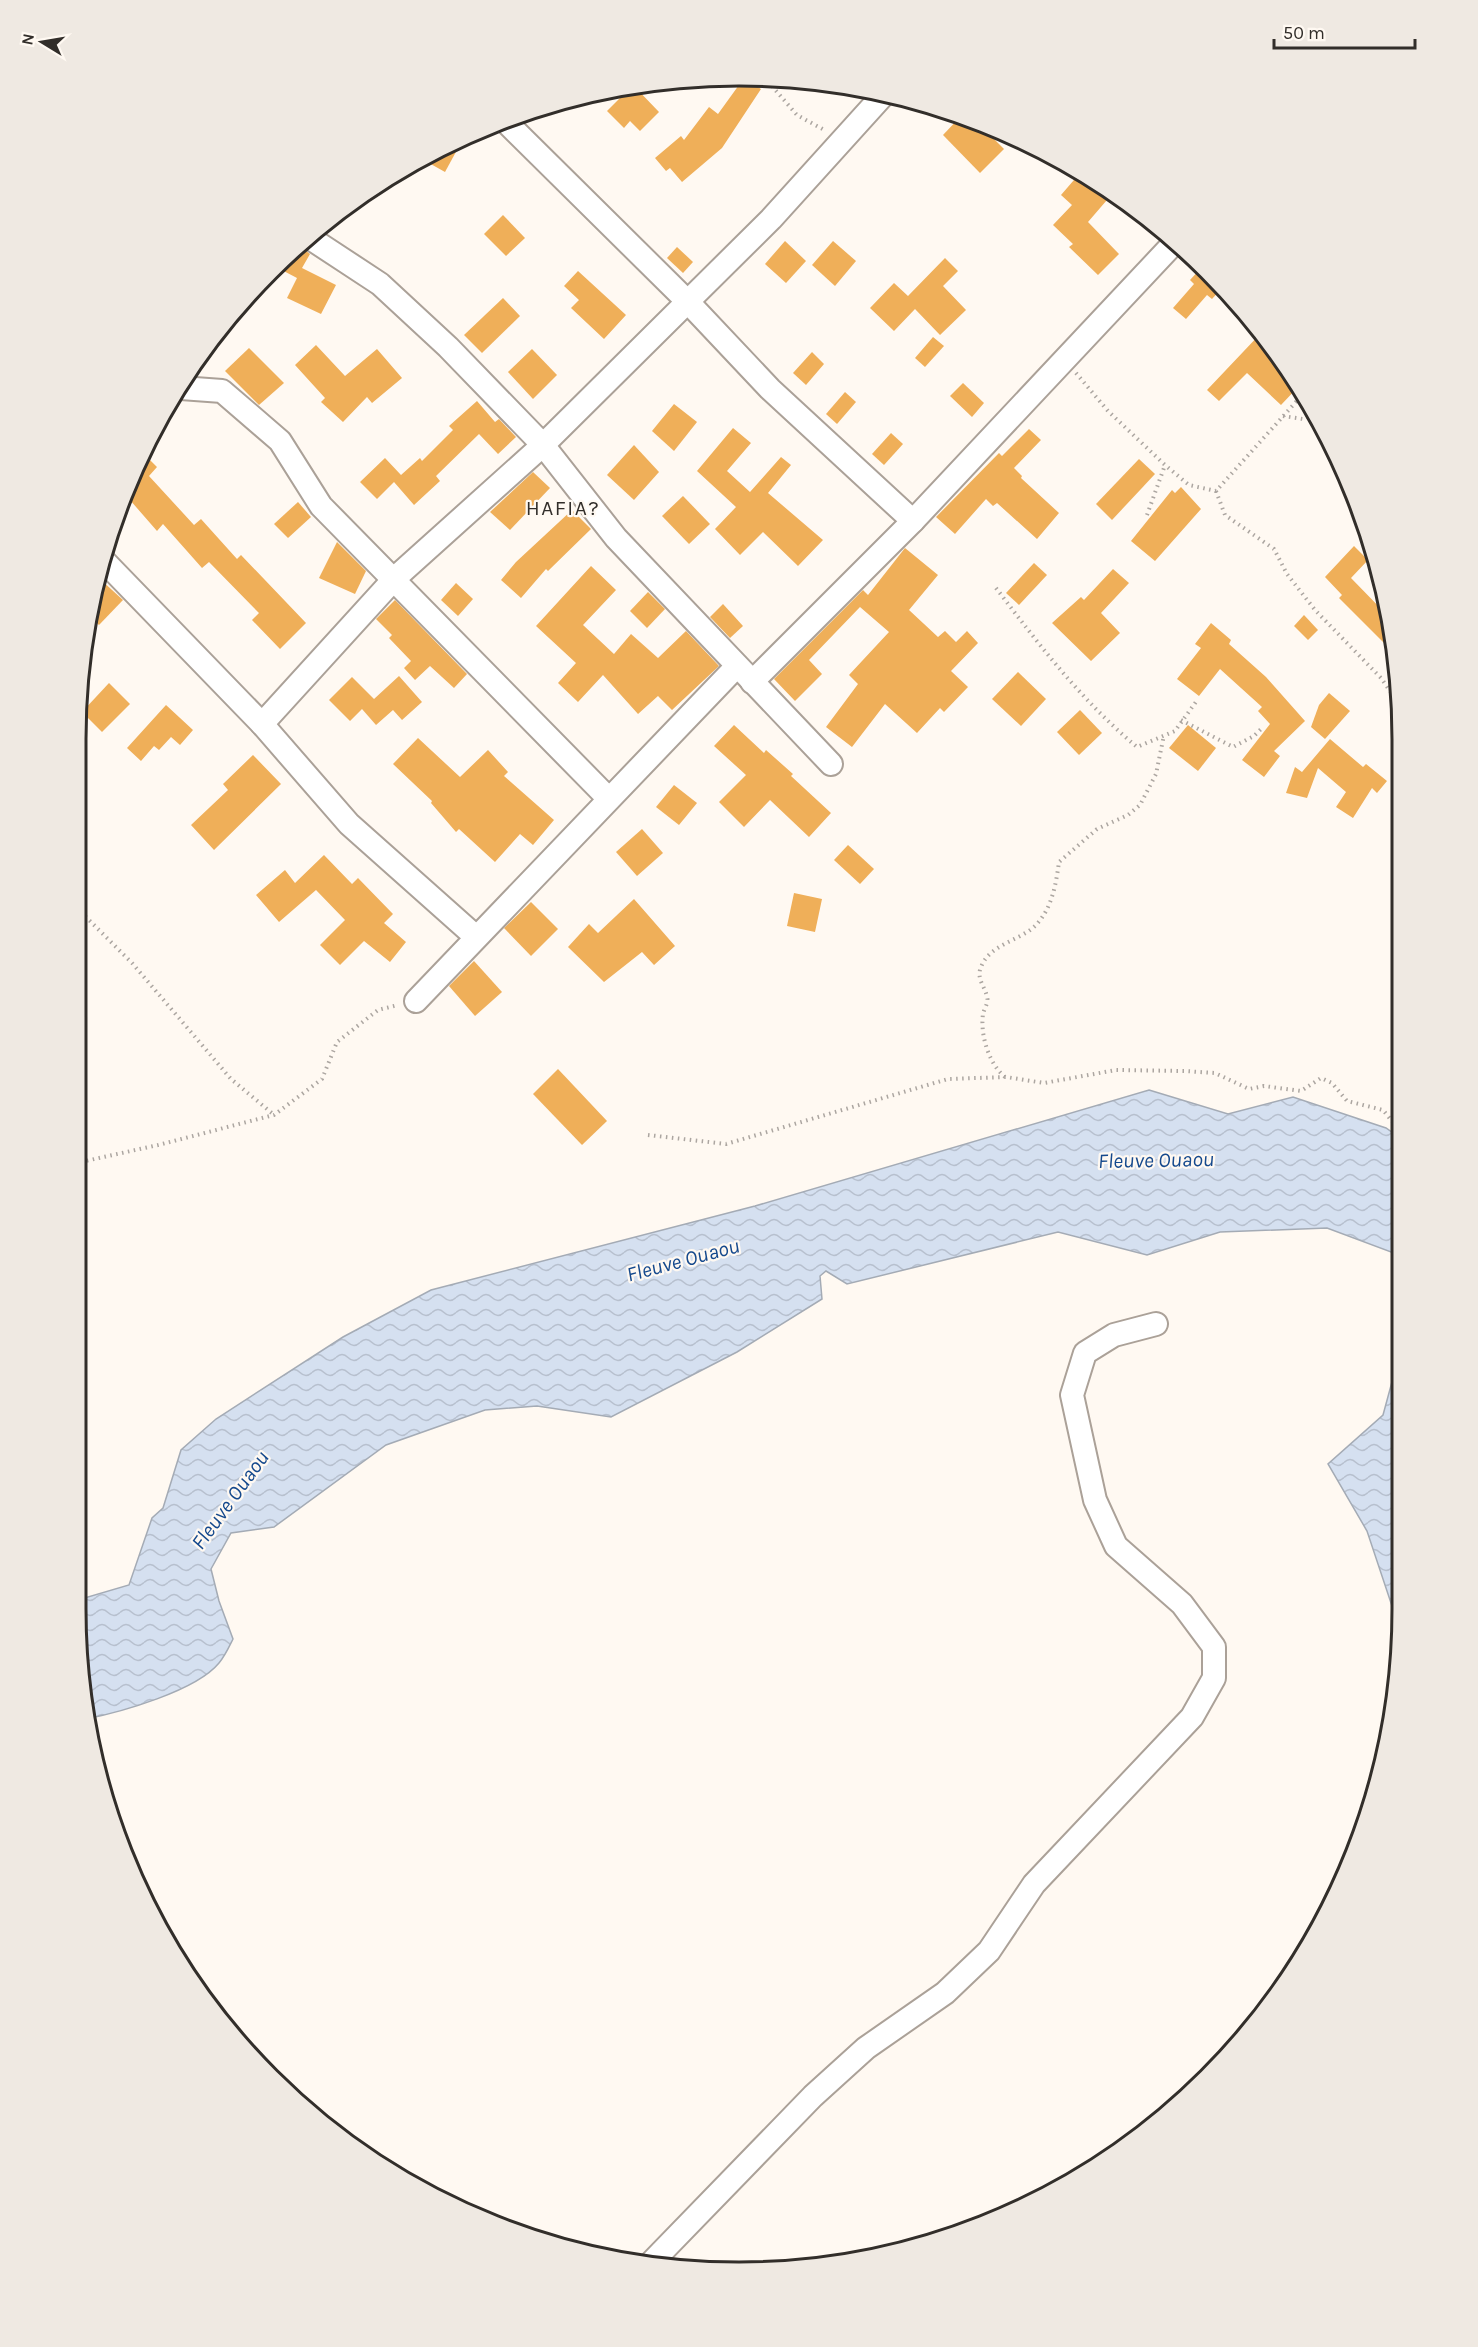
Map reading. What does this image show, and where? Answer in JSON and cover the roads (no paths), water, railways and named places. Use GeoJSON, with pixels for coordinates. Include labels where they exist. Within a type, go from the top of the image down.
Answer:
{"type":"FeatureCollection","features":[{"type":"Feature","properties":{"kind":"street"},"geometry":{"type":"LineString","coordinates":[[262,724],[395,578],[543,445],[771,219],[878,101]]}},
{"type":"Feature","properties":{"kind":"street"},"geometry":{"type":"LineString","coordinates":[[511,127],[687,301],[770,389],[913,521]]}},
{"type":"Feature","properties":{"kind":"street"},"geometry":{"type":"LineString","coordinates":[[316,242],[380,284],[448,347],[543,445],[616,538],[831,764]]}},
{"type":"Feature","properties":{"kind":"street"},"geometry":{"type":"LineString","coordinates":[[416,1001],[609,799],[913,521],[1170,248]]}},
{"type":"Feature","properties":{"kind":"street"},"geometry":{"type":"LineString","coordinates":[[188,389],[222,391],[280,441],[321,506],[395,578],[609,799]]}},
{"type":"Feature","properties":{"kind":"street"},"geometry":{"type":"LineString","coordinates":[[109,566],[262,724],[349,824],[476,937]]}},
{"type":"Feature","properties":{"kind":"street"},"geometry":{"type":"LineString","coordinates":[[657,2256],[813,2096],[866,2048],[945,1993],[989,1951],[1034,1884],[1192,1717],[1214,1678],[1214,1647],[1182,1604],[1116,1546],[1095,1500],[1072,1395],[1085,1353],[1114,1335],[1156,1324]]}},
{"type":"Feature","properties":{"kind":"water","name":"Fleuve Ouaou"},"geometry":{"type":"Polygon","coordinates":[[[1149,1090],[1228,1114],[1293,1097],[1386,1128],[1392,1132],[1392,1252],[1327,1228],[1220,1232],[1147,1255],[1058,1232],[847,1284],[826,1271],[820,1276],[822,1299],[737,1352],[611,1417],[537,1406],[485,1410],[386,1445],[274,1527],[231,1533],[211,1569],[219,1601],[233,1639],[221,1660],[208,1673],[193,1683],[157,1699],[95,1717],[87,1651],[86,1598],[129,1585],[152,1518],[163,1508],[181,1450],[216,1419],[343,1337],[431,1290],[755,1206],[1149,1090]]]}},
{"type":"Feature","properties":{"kind":"water"},"geometry":{"type":"Polygon","coordinates":[[[1392,1382],[1392,1606],[1367,1531],[1328,1464],[1383,1415],[1392,1382]]]}},
{"type":"Feature","properties":{"kind":"district","name":"HAFIA?"},"geometry":{"type":"Point","coordinates":[563,508]}}]}
